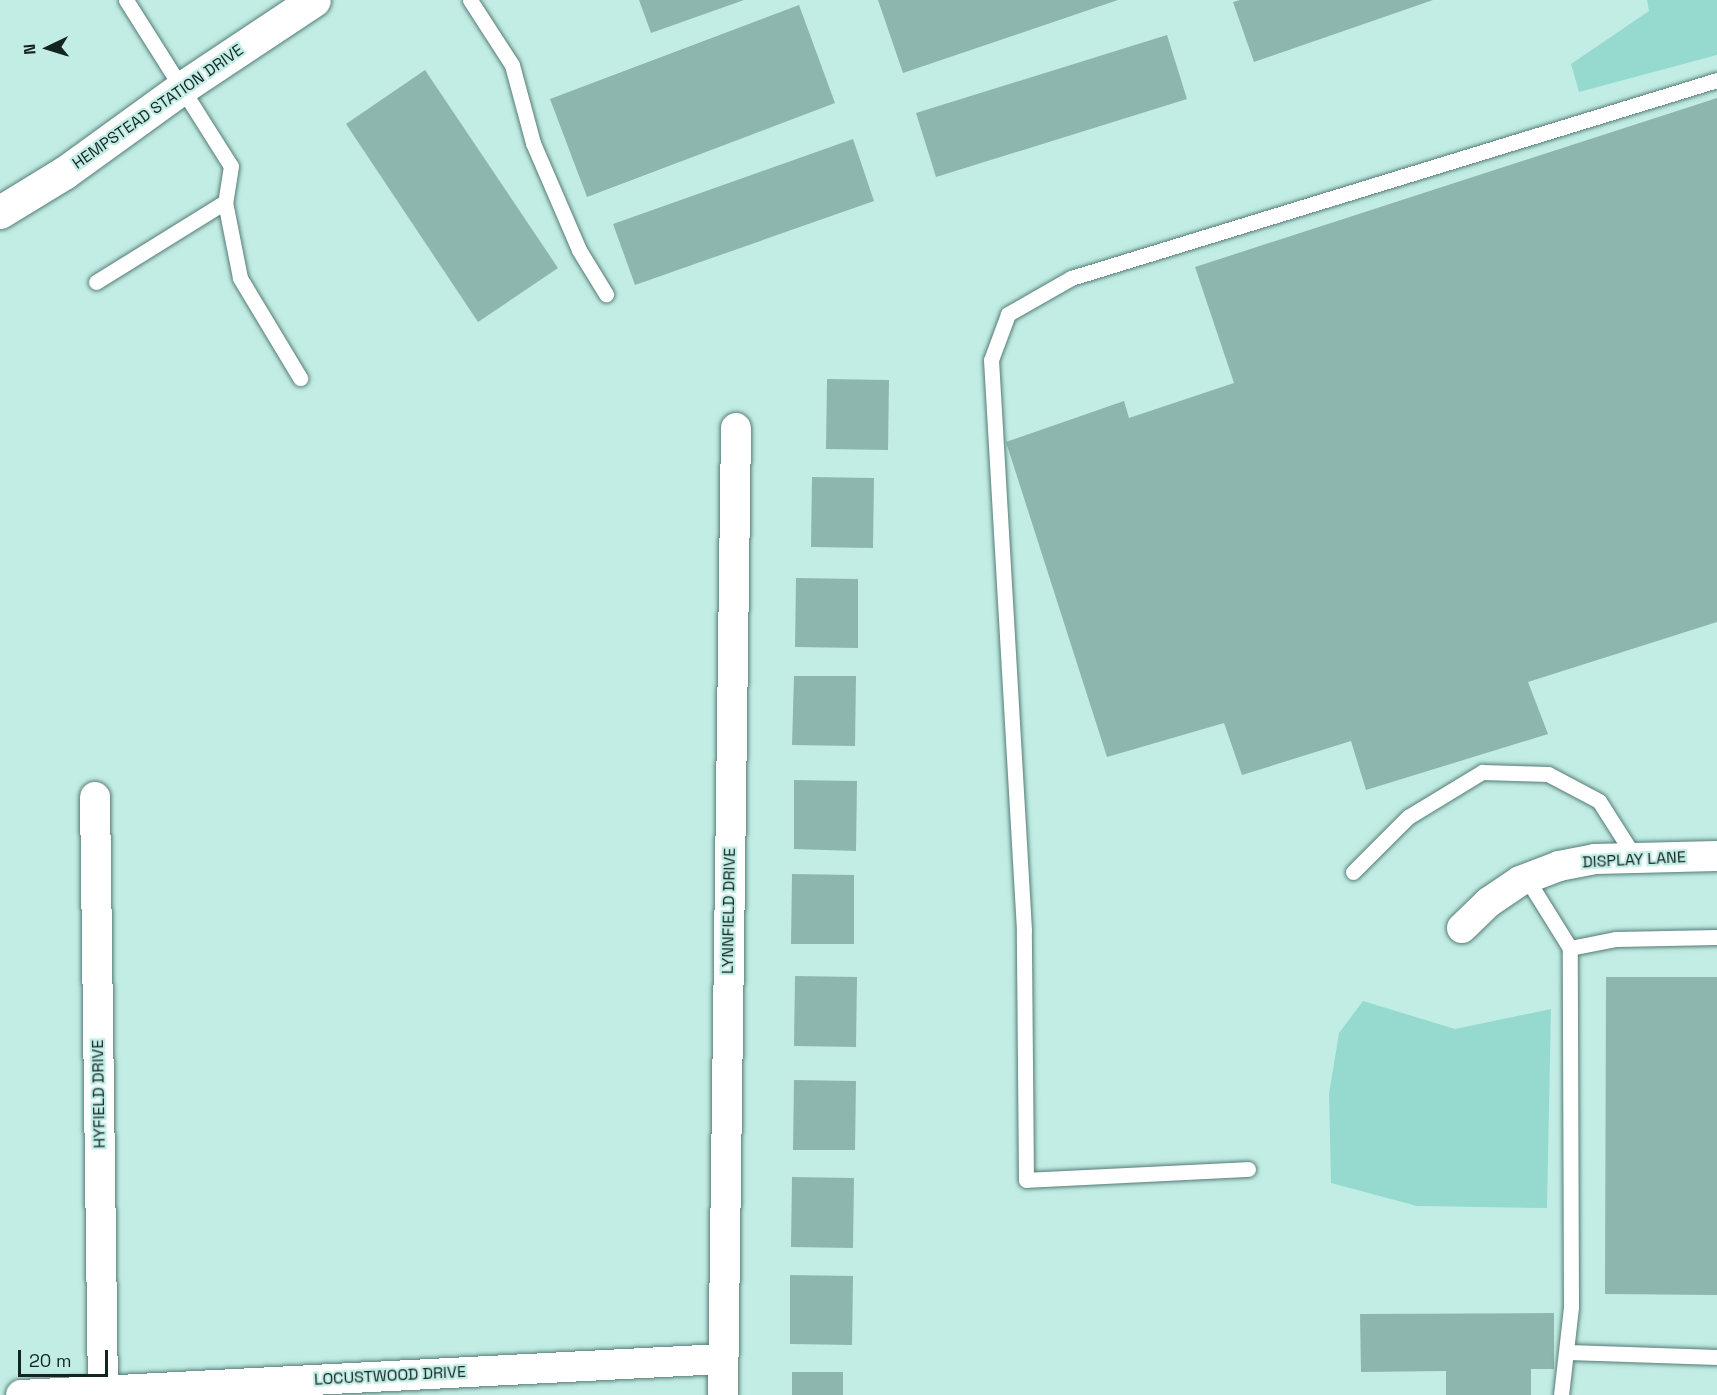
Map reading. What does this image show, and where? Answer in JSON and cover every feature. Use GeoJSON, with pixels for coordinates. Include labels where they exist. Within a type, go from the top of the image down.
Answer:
{"type":"FeatureCollection","features":[{"type":"Feature","properties":{"kind":"street","name":"HEMPSTEAD STATION DRIVE"},"geometry":{"type":"LineString","coordinates":[[0,212],[64,173],[183,87],[314,0]]}},
{"type":"Feature","properties":{"kind":"street","name":"LYNNFIELD DRIVE"},"geometry":{"type":"LineString","coordinates":[[723,1395],[736,428]]}},
{"type":"Feature","properties":{"kind":"street","name":"HYFIELD DRIVE"},"geometry":{"type":"LineString","coordinates":[[95,797],[103,1391]]}},
{"type":"Feature","properties":{"kind":"street","name":"DISPLAY LANE"},"geometry":{"type":"LineString","coordinates":[[1462,928],[1489,902],[1527,879],[1559,866],[1595,859],[1717,856]]}},
{"type":"Feature","properties":{"kind":"street","name":"LOCUSTWOOD DRIVE"},"geometry":{"type":"LineString","coordinates":[[21,1395],[723,1359]]}},
{"type":"Feature","properties":{"kind":"lane"},"geometry":{"type":"LineString","coordinates":[[126,0],[231,166],[225,202],[240,278],[300,378]]}},
{"type":"Feature","properties":{"kind":"lane"},"geometry":{"type":"LineString","coordinates":[[470,0],[512,65],[533,143],[579,250],[606,294]]}},
{"type":"Feature","properties":{"kind":"lane"},"geometry":{"type":"LineString","coordinates":[[1248,1169],[1026,1179],[1024,930],[991,360],[1008,314],[1071,278],[1717,80]]}},
{"type":"Feature","properties":{"kind":"lane"},"geometry":{"type":"LineString","coordinates":[[96,282],[225,202]]}},
{"type":"Feature","properties":{"kind":"lane"},"geometry":{"type":"LineString","coordinates":[[1353,873],[1408,817],[1482,772],[1548,774],[1599,801],[1636,858]]}},
{"type":"Feature","properties":{"kind":"lane"},"geometry":{"type":"LineString","coordinates":[[1527,879],[1570,948],[1571,1307],[1568,1353],[1561,1395]]}},
{"type":"Feature","properties":{"kind":"lane"},"geometry":{"type":"LineString","coordinates":[[1570,948],[1616,939],[1717,937]]}},
{"type":"Feature","properties":{"kind":"lane"},"geometry":{"type":"LineString","coordinates":[[1568,1353],[1717,1357]]}},
{"type":"Feature","properties":{"kind":"green space"},"geometry":{"type":"Polygon","coordinates":[[[1647,0],[1717,0],[1717,55],[1579,92],[1571,64],[1649,11],[1647,0]]]}},
{"type":"Feature","properties":{"kind":"green space"},"geometry":{"type":"Polygon","coordinates":[[[1363,1001],[1455,1029],[1551,1009],[1547,1208],[1417,1206],[1331,1183],[1329,1094],[1339,1033],[1363,1001]]]}},
{"type":"Feature","properties":{"kind":"building"},"geometry":{"type":"Polygon","coordinates":[[[639,0],[744,0],[651,33],[639,0]]]}},
{"type":"Feature","properties":{"kind":"building"},"geometry":{"type":"Polygon","coordinates":[[[878,0],[1118,0],[903,73],[878,0]]]}},
{"type":"Feature","properties":{"kind":"building"},"geometry":{"type":"Polygon","coordinates":[[[1240,0],[1433,0],[1254,62],[1233,2],[1240,0]]]}},
{"type":"Feature","properties":{"kind":"building"},"geometry":{"type":"Polygon","coordinates":[[[799,5],[835,103],[587,197],[550,99],[799,5]]]}},
{"type":"Feature","properties":{"kind":"building"},"geometry":{"type":"Polygon","coordinates":[[[1167,35],[1187,99],[936,177],[916,113],[1167,35]]]}},
{"type":"Feature","properties":{"kind":"building"},"geometry":{"type":"Polygon","coordinates":[[[425,70],[558,268],[478,322],[346,124],[425,70]]]}},
{"type":"Feature","properties":{"kind":"building"},"geometry":{"type":"Polygon","coordinates":[[[1717,98],[1717,622],[1528,682],[1548,734],[1366,790],[1351,741],[1242,775],[1224,723],[1107,757],[1006,442],[1124,401],[1129,418],[1234,383],[1195,267],[1717,98]]]}},
{"type":"Feature","properties":{"kind":"building"},"geometry":{"type":"Polygon","coordinates":[[[853,139],[874,201],[635,285],[613,224],[853,139]]]}},
{"type":"Feature","properties":{"kind":"building"},"geometry":{"type":"Polygon","coordinates":[[[827,379],[889,380],[888,450],[826,449],[827,379]]]}},
{"type":"Feature","properties":{"kind":"building"},"geometry":{"type":"Polygon","coordinates":[[[812,477],[874,478],[873,548],[811,547],[812,477]]]}},
{"type":"Feature","properties":{"kind":"building"},"geometry":{"type":"Polygon","coordinates":[[[796,578],[858,579],[858,648],[795,647],[796,578]]]}},
{"type":"Feature","properties":{"kind":"building"},"geometry":{"type":"Polygon","coordinates":[[[794,676],[856,676],[855,746],[792,745],[794,676]]]}},
{"type":"Feature","properties":{"kind":"building"},"geometry":{"type":"Polygon","coordinates":[[[794,780],[857,781],[856,851],[794,849],[794,780]]]}},
{"type":"Feature","properties":{"kind":"building"},"geometry":{"type":"Polygon","coordinates":[[[792,874],[854,875],[854,944],[791,944],[792,874]]]}},
{"type":"Feature","properties":{"kind":"building"},"geometry":{"type":"Polygon","coordinates":[[[795,976],[857,977],[856,1047],[794,1046],[795,976]]]}},
{"type":"Feature","properties":{"kind":"building"},"geometry":{"type":"Polygon","coordinates":[[[1606,977],[1717,977],[1717,1295],[1605,1294],[1606,977]]]}},
{"type":"Feature","properties":{"kind":"building"},"geometry":{"type":"Polygon","coordinates":[[[794,1080],[856,1081],[855,1150],[793,1150],[794,1080]]]}},
{"type":"Feature","properties":{"kind":"building"},"geometry":{"type":"Polygon","coordinates":[[[792,1177],[854,1178],[853,1248],[791,1247],[792,1177]]]}},
{"type":"Feature","properties":{"kind":"building"},"geometry":{"type":"Polygon","coordinates":[[[790,1275],[853,1276],[852,1345],[790,1344],[790,1275]]]}},
{"type":"Feature","properties":{"kind":"building"},"geometry":{"type":"Polygon","coordinates":[[[1554,1313],[1554,1369],[1531,1369],[1531,1395],[1446,1395],[1446,1371],[1361,1372],[1360,1314],[1554,1313]]]}},
{"type":"Feature","properties":{"kind":"building"},"geometry":{"type":"Polygon","coordinates":[[[792,1372],[843,1372],[843,1395],[792,1395],[792,1372]]]}}]}
